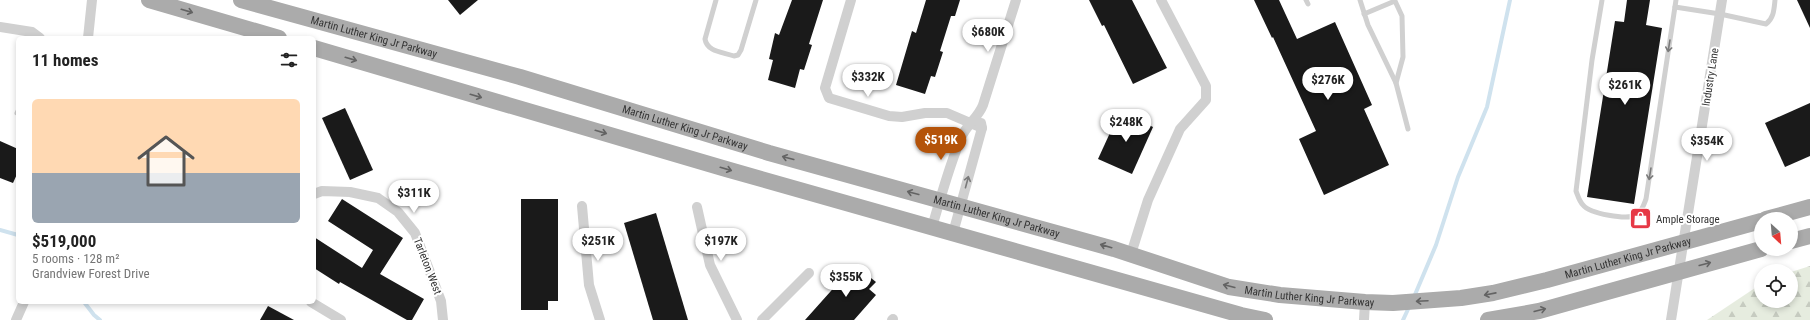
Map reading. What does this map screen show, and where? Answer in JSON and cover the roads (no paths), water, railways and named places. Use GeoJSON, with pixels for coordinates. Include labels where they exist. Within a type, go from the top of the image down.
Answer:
{"type":"FeatureCollection","features":[{"type":"Feature","properties":{"kind":"main road"},"geometry":{"type":"LineString","coordinates":[[149,0],[272,36]]}},
{"type":"Feature","properties":{"kind":"main road","name":"Martin Luther King Jr Parkway"},"geometry":{"type":"LineString","coordinates":[[241,0],[520,77],[711,136],[1131,254],[1229,287],[1280,295],[1365,302],[1423,301],[1461,298],[1493,293],[1683,243],[1754,222]]}},
{"type":"Feature","properties":{"kind":"main road"},"geometry":{"type":"LineString","coordinates":[[316,49],[726,169],[1240,315],[1265,320]]}},
{"type":"Feature","properties":{"kind":"main road"},"geometry":{"type":"LineString","coordinates":[[1790,212],[1810,206]]}},
{"type":"Feature","properties":{"kind":"main road"},"geometry":{"type":"LineString","coordinates":[[1798,239],[1810,236]]}},
{"type":"Feature","properties":{"kind":"main road"},"geometry":{"type":"LineString","coordinates":[[1488,320],[1539,310],[1754,251]]}},
{"type":"Feature","properties":{"kind":"street"},"geometry":{"type":"LineString","coordinates":[[88,36],[92,0]]}},
{"type":"Feature","properties":{"kind":"street"},"geometry":{"type":"LineString","coordinates":[[850,0],[825,88],[829,98],[889,116],[902,117],[947,112],[982,128]]}},
{"type":"Feature","properties":{"kind":"street"},"geometry":{"type":"LineString","coordinates":[[953,233],[982,128],[980,113],[994,74],[1016,0]]}},
{"type":"Feature","properties":{"kind":"street"},"geometry":{"type":"LineString","coordinates":[[1131,254],[1148,200],[1180,129],[1206,100],[1207,92],[1206,86],[1161,0]]}},
{"type":"Feature","properties":{"kind":"street","name":"Industry Lane"},"geometry":{"type":"LineString","coordinates":[[1672,320],[1722,0]]}},
{"type":"Feature","properties":{"kind":"street"},"geometry":{"type":"LineString","coordinates":[[0,27],[32,32],[37,36]]}},
{"type":"Feature","properties":{"kind":"street"},"geometry":{"type":"LineString","coordinates":[[932,227],[961,138],[969,122],[980,113]]}},
{"type":"Feature","properties":{"kind":"street","name":"Tarleton West"},"geometry":{"type":"LineString","coordinates":[[316,193],[322,191],[350,192],[378,198],[398,212],[415,233],[441,301],[443,320]]}},
{"type":"Feature","properties":{"kind":"street"},"geometry":{"type":"LineString","coordinates":[[582,206],[589,285],[600,320]]}},
{"type":"Feature","properties":{"kind":"street"},"geometry":{"type":"LineString","coordinates":[[697,207],[710,265],[737,320]]}},
{"type":"Feature","properties":{"kind":"street"},"geometry":{"type":"LineString","coordinates":[[762,320],[809,273]]}},
{"type":"Feature","properties":{"kind":"street"},"geometry":{"type":"LineString","coordinates":[[1364,320],[1365,302]]}},
{"type":"Feature","properties":{"kind":"street"},"geometry":{"type":"LineString","coordinates":[[16,320],[23,304]]}},
{"type":"Feature","properties":{"kind":"street"},"geometry":{"type":"LineString","coordinates":[[314,304],[341,320]]}},
{"type":"Feature","properties":{"kind":"lane"},"geometry":{"type":"LineString","coordinates":[[716,0],[705,39],[706,44],[710,48],[734,56],[738,55],[742,50],[756,0]]}},
{"type":"Feature","properties":{"kind":"lane"},"geometry":{"type":"LineString","coordinates":[[1360,0],[1368,25],[1396,83],[1408,129]]}},
{"type":"Feature","properties":{"kind":"lane"},"geometry":{"type":"LineString","coordinates":[[1602,0],[1592,60],[1576,191],[1583,206],[1592,212],[1626,218],[1636,215],[1643,207],[1646,199],[1676,0]]}},
{"type":"Feature","properties":{"kind":"lane"},"geometry":{"type":"LineString","coordinates":[[1675,7],[1720,14],[1766,24],[1771,21],[1774,14],[1775,0]]}},
{"type":"Feature","properties":{"kind":"lane"},"geometry":{"type":"LineString","coordinates":[[1364,14],[1395,1],[1402,16],[1403,57],[1396,83]]}},
{"type":"Feature","properties":{"kind":"waterway"},"geometry":{"type":"LineString","coordinates":[[1414,297],[1436,245],[1458,177],[1487,107],[1510,0]]}},
{"type":"Feature","properties":{"kind":"waterway"},"geometry":{"type":"LineString","coordinates":[[0,230],[16,234]]}},
{"type":"Feature","properties":{"kind":"waterway"},"geometry":{"type":"LineString","coordinates":[[86,304],[100,320]]}},
{"type":"Feature","properties":{"kind":"waterway"},"geometry":{"type":"LineString","coordinates":[[1403,320],[1410,305]]}},
{"type":"Feature","properties":{"kind":"place","name":"Ample Storage"},"geometry":{"type":"Point","coordinates":[1641,219]}}]}
